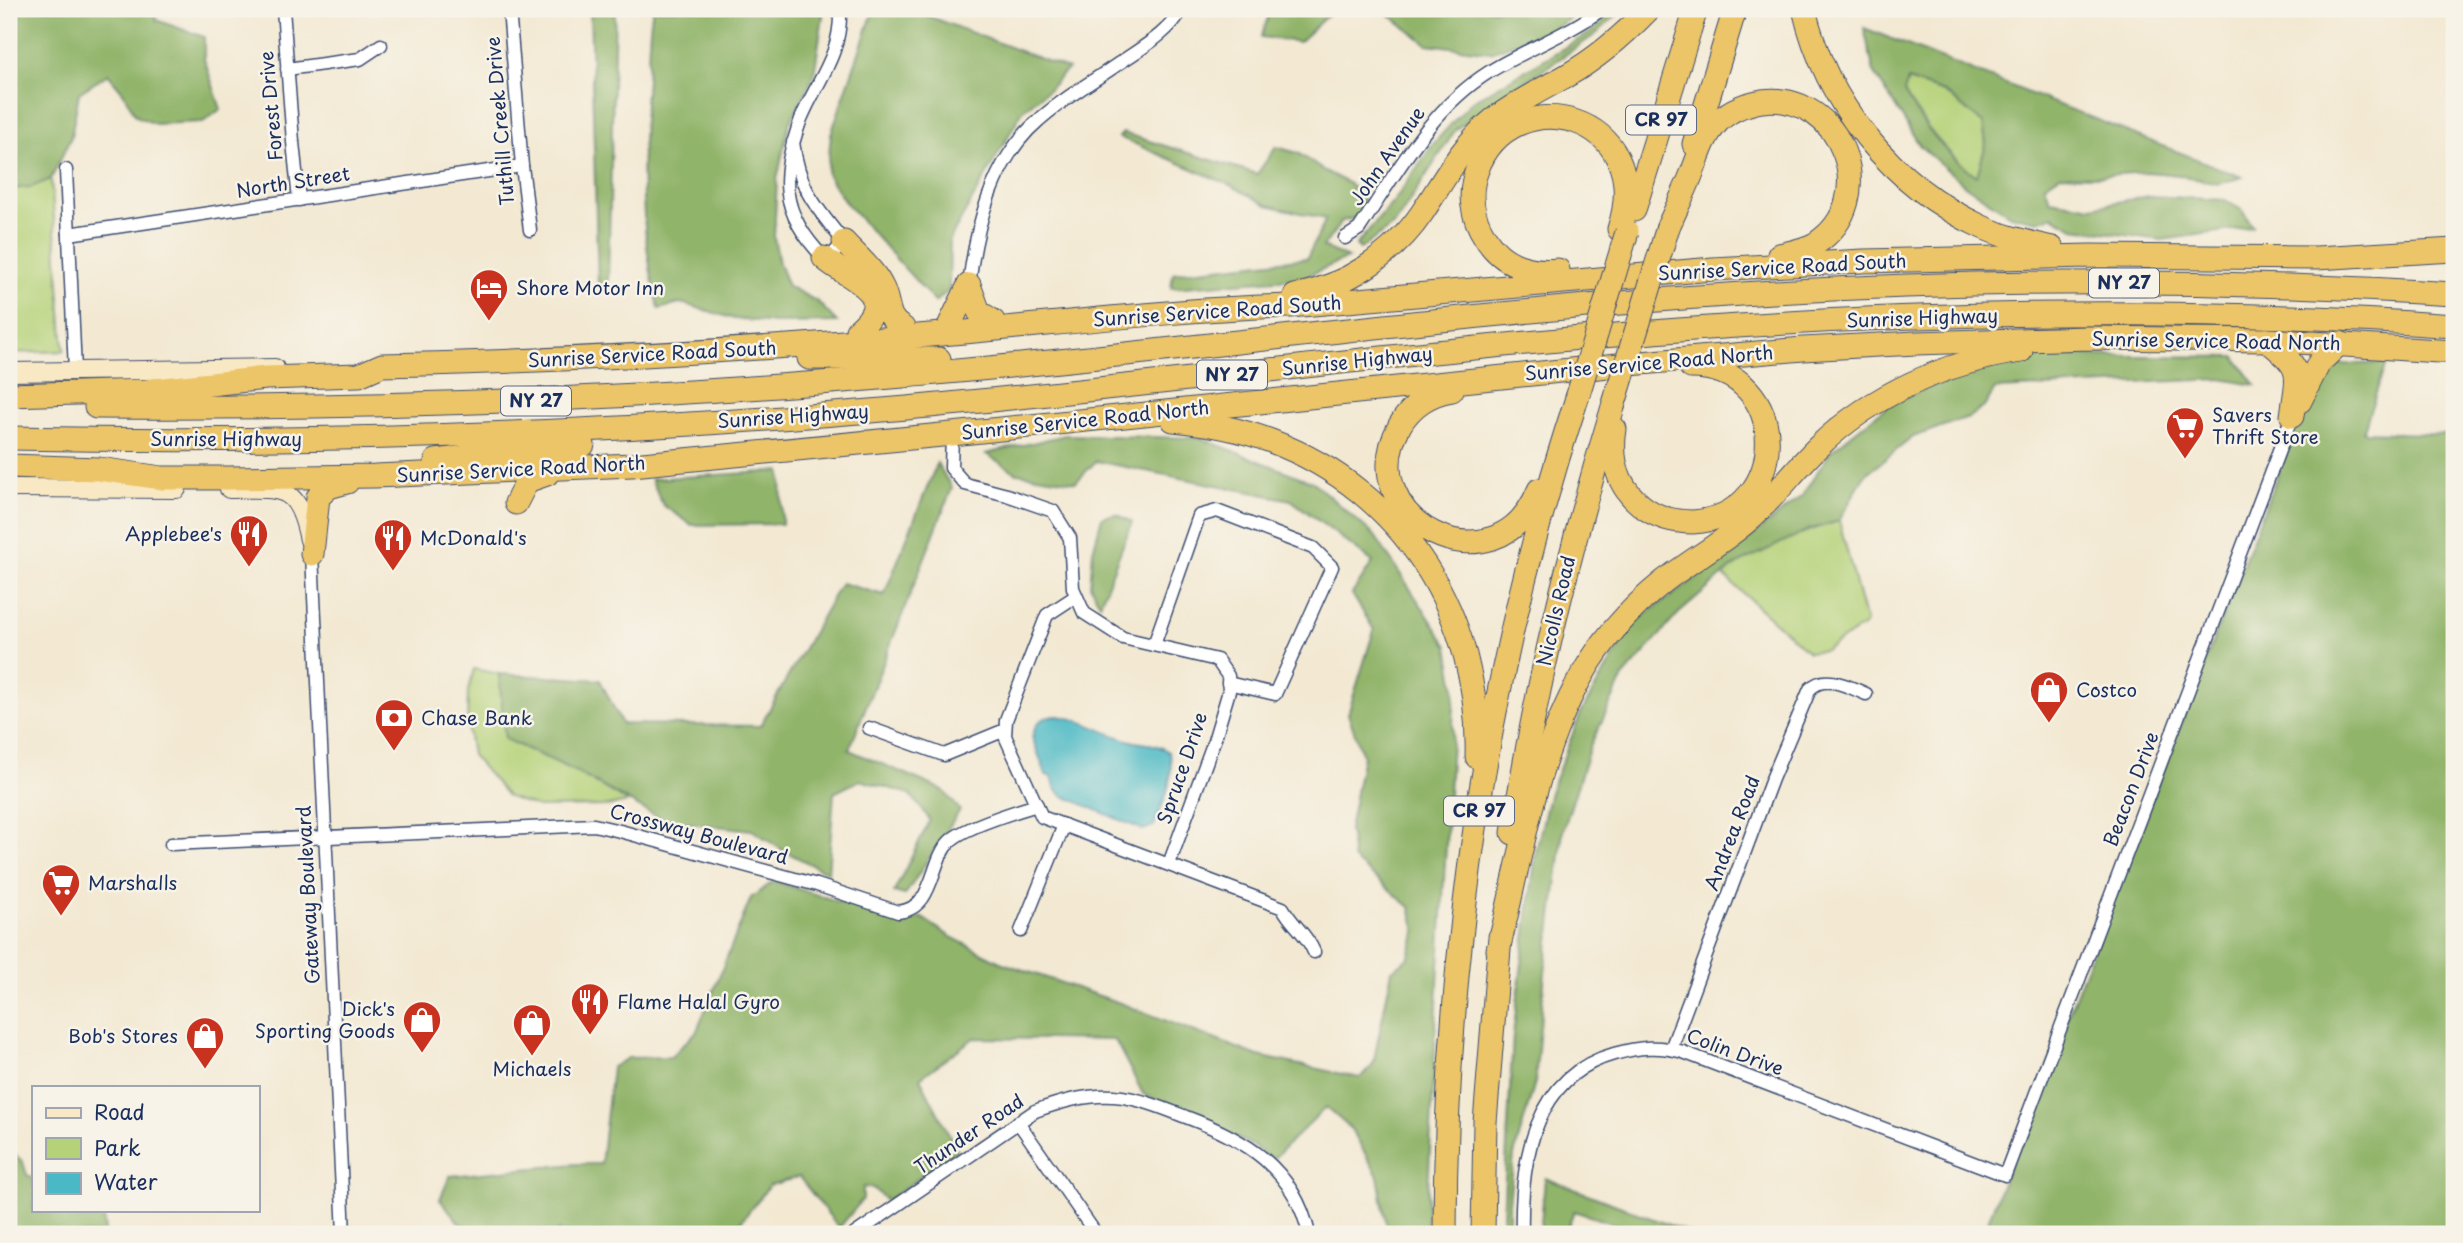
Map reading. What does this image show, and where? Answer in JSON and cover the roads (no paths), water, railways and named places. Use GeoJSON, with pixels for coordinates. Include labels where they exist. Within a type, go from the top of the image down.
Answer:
{"type":"FeatureCollection","features":[{"type":"Feature","properties":{"kind":"highway"},"geometry":{"type":"LineString","coordinates":[[1234,308],[1317,290],[1345,279],[1371,264],[1395,244],[1415,222],[1458,156],[1480,131],[1518,102],[1594,58],[1620,38],[1649,9]]}},
{"type":"Feature","properties":{"kind":"highway","name":"CR 97"},"geometry":{"type":"LineString","coordinates":[[1623,230],[1696,9]]}},
{"type":"Feature","properties":{"kind":"highway","name":"CR 97"},"geometry":{"type":"LineString","coordinates":[[1624,358],[1668,227],[1735,9]]}},
{"type":"Feature","properties":{"kind":"highway"},"geometry":{"type":"LineString","coordinates":[[1804,9],[1821,60],[1840,98],[1876,150],[1907,180],[1942,205],[1982,227],[2022,240],[2090,256]]}},
{"type":"Feature","properties":{"kind":"highway"},"geometry":{"type":"LineString","coordinates":[[1668,227],[1705,139],[1716,124],[1733,110],[1754,102],[1781,101],[1804,107],[1823,120],[1838,138],[1849,170],[1846,203],[1834,226],[1816,243],[1796,252],[1713,269]]}},
{"type":"Feature","properties":{"kind":"highway"},"geometry":{"type":"LineString","coordinates":[[1553,117],[1585,126],[1604,138],[1623,167],[1627,197],[1623,230],[1621,281],[1566,270],[1538,271],[1520,267],[1504,258],[1490,244],[1475,218],[1472,197],[1477,168],[1492,143],[1517,125],[1553,117]]}},
{"type":"Feature","properties":{"kind":"highway"},"geometry":{"type":"LineString","coordinates":[[844,242],[875,276],[883,288],[890,315],[895,323],[903,328]]}},
{"type":"Feature","properties":{"kind":"highway","name":"Sunrise Service Road South"},"geometry":{"type":"LineString","coordinates":[[383,366],[712,352],[1046,326],[1101,318],[1621,281],[1713,269],[1864,261],[2090,256],[2316,258],[2454,248]]}},
{"type":"Feature","properties":{"kind":"highway"},"geometry":{"type":"LineString","coordinates":[[824,258],[865,285],[871,293],[872,313],[867,323],[857,331]]}},
{"type":"Feature","properties":{"kind":"highway","name":"Nicolls Road"},"geometry":{"type":"LineString","coordinates":[[1446,1234],[1450,1080],[1473,850],[1492,736],[1528,566],[1567,427],[1621,281]]}},
{"type":"Feature","properties":{"kind":"highway","name":"Sunrise Highway"},"geometry":{"type":"LineString","coordinates":[[9,406],[295,408],[527,401],[833,382],[1062,361],[1575,307],[1818,290],[1969,284],[2119,283],[2269,285],[2454,294]]}},
{"type":"Feature","properties":{"kind":"highway"},"geometry":{"type":"LineString","coordinates":[[969,285],[979,312],[993,321]]}},
{"type":"Feature","properties":{"kind":"highway"},"geometry":{"type":"LineString","coordinates":[[950,324],[969,285]]}},
{"type":"Feature","properties":{"kind":"highway","name":"Sunrise Highway"},"geometry":{"type":"LineString","coordinates":[[9,438],[425,436],[745,420],[975,401],[1602,336],[1828,321],[1992,315],[2132,314],[2281,317],[2454,326]]}},
{"type":"Feature","properties":{"kind":"highway"},"geometry":{"type":"LineString","coordinates":[[712,352],[788,338],[857,331],[1048,317],[1101,318]]}},
{"type":"Feature","properties":{"kind":"highway","name":"Sunrise Service Road North"},"geometry":{"type":"LineString","coordinates":[[162,478],[375,477],[696,459],[1526,374],[1624,358],[2032,339],[2267,340],[2454,352]]}},
{"type":"Feature","properties":{"kind":"highway"},"geometry":{"type":"LineString","coordinates":[[1498,950],[1551,741],[1565,707],[1587,667],[1606,640],[1634,608],[1664,581],[1746,522],[1835,432],[1872,405],[1925,376],[1988,357],[2025,350],[2140,347],[2199,339]]}},
{"type":"Feature","properties":{"kind":"highway"},"geometry":{"type":"LineString","coordinates":[[2267,340],[2290,359],[2296,370],[2292,416]]}},
{"type":"Feature","properties":{"kind":"highway"},"geometry":{"type":"LineString","coordinates":[[2292,416],[2319,363],[2340,343]]}},
{"type":"Feature","properties":{"kind":"highway"},"geometry":{"type":"LineString","coordinates":[[628,357],[684,362],[775,357],[1062,361]]}},
{"type":"Feature","properties":{"kind":"highway"},"geometry":{"type":"LineString","coordinates":[[1624,358],[1711,369],[1740,384],[1756,400],[1766,422],[1767,457],[1759,480],[1745,500],[1725,514],[1686,522],[1658,515],[1634,498],[1619,477],[1614,463],[1613,439],[1617,408],[1624,358]]}},
{"type":"Feature","properties":{"kind":"highway"},"geometry":{"type":"LineString","coordinates":[[9,395],[146,391],[266,378],[359,375],[383,366]]}},
{"type":"Feature","properties":{"kind":"highway"},"geometry":{"type":"LineString","coordinates":[[1526,374],[1444,391],[1423,401],[1407,414],[1396,434],[1390,457],[1394,490],[1406,512],[1423,528],[1453,541],[1475,542],[1507,531],[1524,518],[1530,509],[1567,427]]}},
{"type":"Feature","properties":{"kind":"highway","name":"Nicolls Road"},"geometry":{"type":"LineString","coordinates":[[1483,1234],[1486,1110],[1498,950],[1518,801],[1564,574],[1617,408]]}},
{"type":"Feature","properties":{"kind":"highway"},"geometry":{"type":"LineString","coordinates":[[1131,415],[1227,428],[1270,440],[1293,450],[1315,461],[1355,488],[1388,518],[1411,544],[1431,574],[1452,615],[1472,679],[1478,741],[1473,850]]}},
{"type":"Feature","properties":{"kind":"highway"},"geometry":{"type":"LineString","coordinates":[[227,478],[290,470],[397,466],[531,449],[667,438],[745,420]]}},
{"type":"Feature","properties":{"kind":"highway"},"geometry":{"type":"LineString","coordinates":[[9,466],[99,469],[162,478]]}},
{"type":"Feature","properties":{"kind":"highway"},"geometry":{"type":"LineString","coordinates":[[463,473],[503,482],[516,503],[527,481],[569,468]]}},
{"type":"Feature","properties":{"kind":"highway"},"geometry":{"type":"LineString","coordinates":[[312,554],[316,508],[321,493],[336,484],[375,477]]}},
{"type":"Feature","properties":{"kind":"main road","name":"Sunrise Service Road South"},"geometry":{"type":"LineString","coordinates":[[9,372],[383,366]]}},
{"type":"Feature","properties":{"kind":"main road","name":"Sunrise Service Road North"},"geometry":{"type":"LineString","coordinates":[[9,478],[162,478]]}},
{"type":"Feature","properties":{"kind":"main road"},"geometry":{"type":"LineString","coordinates":[[9,488],[275,489],[290,496],[302,510],[312,554]]}},
{"type":"Feature","properties":{"kind":"street","name":"Forest Drive"},"geometry":{"type":"LineString","coordinates":[[283,9],[299,200]]}},
{"type":"Feature","properties":{"kind":"street","name":"Tuthill Creek Drive"},"geometry":{"type":"LineString","coordinates":[[509,9],[530,230]]}},
{"type":"Feature","properties":{"kind":"street"},"geometry":{"type":"LineString","coordinates":[[793,142],[798,173],[818,211],[844,242],[834,253],[824,258],[799,228],[790,210],[786,193],[787,166],[793,142],[805,108],[832,61],[838,40],[840,9]]}},
{"type":"Feature","properties":{"kind":"street"},"geometry":{"type":"LineString","coordinates":[[969,285],[974,249],[987,201],[1006,161],[1022,138],[1047,113],[1167,30],[1182,9]]}},
{"type":"Feature","properties":{"kind":"street","name":"John Avenue"},"geometry":{"type":"LineString","coordinates":[[1345,238],[1359,229],[1429,125],[1463,91],[1489,72],[1560,36],[1602,9]]}},
{"type":"Feature","properties":{"kind":"street"},"geometry":{"type":"LineString","coordinates":[[287,69],[359,59],[381,45]]}},
{"type":"Feature","properties":{"kind":"street","name":"North Street"},"geometry":{"type":"LineString","coordinates":[[69,234],[522,166]]}},
{"type":"Feature","properties":{"kind":"street"},"geometry":{"type":"LineString","coordinates":[[66,170],[75,371]]}},
{"type":"Feature","properties":{"kind":"street"},"geometry":{"type":"LineString","coordinates":[[799,228],[808,217],[818,211]]}},
{"type":"Feature","properties":{"kind":"street","name":"Beacon Drive"},"geometry":{"type":"LineString","coordinates":[[2006,1175],[2292,416]]}},
{"type":"Feature","properties":{"kind":"street"},"geometry":{"type":"LineString","coordinates":[[952,434],[951,468],[965,484],[1053,511],[1070,538],[1073,588],[1084,613],[1123,638],[1217,660],[1228,676],[1228,683],[1275,694],[1332,567],[1313,548],[1217,511],[1199,516],[1154,645]]}},
{"type":"Feature","properties":{"kind":"street","name":"Gateway Boulevard"},"geometry":{"type":"LineString","coordinates":[[312,554],[344,1234]]}},
{"type":"Feature","properties":{"kind":"street"},"geometry":{"type":"LineString","coordinates":[[1076,596],[1046,615],[1006,720],[1005,736],[1042,817],[1283,908],[1288,918],[1309,938],[1314,952]]}},
{"type":"Feature","properties":{"kind":"street","name":"Andrea Road"},"geometry":{"type":"LineString","coordinates":[[1671,1049],[1772,779],[1810,689],[1818,682],[1828,681],[1867,694]]}},
{"type":"Feature","properties":{"kind":"street","name":"Spruce Drive"},"geometry":{"type":"LineString","coordinates":[[1169,864],[1214,741],[1229,691],[1228,683]]}},
{"type":"Feature","properties":{"kind":"street"},"geometry":{"type":"LineString","coordinates":[[869,728],[944,755],[1005,730]]}},
{"type":"Feature","properties":{"kind":"street","name":"Crossway Boulevard"},"geometry":{"type":"LineString","coordinates":[[171,844],[602,826],[817,885],[898,912],[915,907],[924,898],[942,854],[955,837],[1037,805]]}},
{"type":"Feature","properties":{"kind":"street"},"geometry":{"type":"LineString","coordinates":[[1021,931],[1064,825]]}},
{"type":"Feature","properties":{"kind":"street","name":"Colin Drive"},"geometry":{"type":"LineString","coordinates":[[1522,1234],[1524,1177],[1531,1143],[1543,1111],[1553,1095],[1574,1073],[1608,1055],[1642,1047],[1671,1049],[2006,1175]]}},
{"type":"Feature","properties":{"kind":"street","name":"Thunder Road"},"geometry":{"type":"LineString","coordinates":[[855,1234],[1035,1111],[1085,1097],[1113,1096],[1172,1111],[1247,1144],[1269,1163],[1298,1204],[1309,1234]]}},
{"type":"Feature","properties":{"kind":"street"},"geometry":{"type":"LineString","coordinates":[[1018,1122],[1096,1234]]}},
{"type":"Feature","properties":{"kind":"street"},"geometry":{"type":"LineString","coordinates":[[873,1222],[881,1234]]}},
{"type":"Feature","properties":{"kind":"water"},"geometry":{"type":"Polygon","coordinates":[[[1056,716],[1075,720],[1128,740],[1155,745],[1169,753],[1170,781],[1154,826],[1143,830],[1061,795],[1055,788],[1052,777],[1046,775],[1032,737],[1040,721],[1056,716]]]}},
{"type":"Feature","properties":{"kind":"place","name":"Shore Motor Inn"},"geometry":{"type":"Point","coordinates":[489,322]}},
{"type":"Feature","properties":{"kind":"place","name":"Savers Thrift Store"},"geometry":{"type":"Point","coordinates":[2185,460]}},
{"type":"Feature","properties":{"kind":"place","name":"Applebee's"},"geometry":{"type":"Point","coordinates":[249,568]}},
{"type":"Feature","properties":{"kind":"place","name":"McDonald's"},"geometry":{"type":"Point","coordinates":[393,572]}},
{"type":"Feature","properties":{"kind":"place","name":"Costco"},"geometry":{"type":"Point","coordinates":[2049,724]}},
{"type":"Feature","properties":{"kind":"place","name":"Chase Bank"},"geometry":{"type":"Point","coordinates":[394,752]}},
{"type":"Feature","properties":{"kind":"place","name":"Marshalls"},"geometry":{"type":"Point","coordinates":[61,917]}},
{"type":"Feature","properties":{"kind":"place","name":"Flame Halal Gyro"},"geometry":{"type":"Point","coordinates":[590,1036]}},
{"type":"Feature","properties":{"kind":"place","name":"Dick's Sporting Goods"},"geometry":{"type":"Point","coordinates":[422,1054]}},
{"type":"Feature","properties":{"kind":"place","name":"Michaels"},"geometry":{"type":"Point","coordinates":[532,1057]}},
{"type":"Feature","properties":{"kind":"place","name":"Bob's Stores"},"geometry":{"type":"Point","coordinates":[205,1070]}}]}
